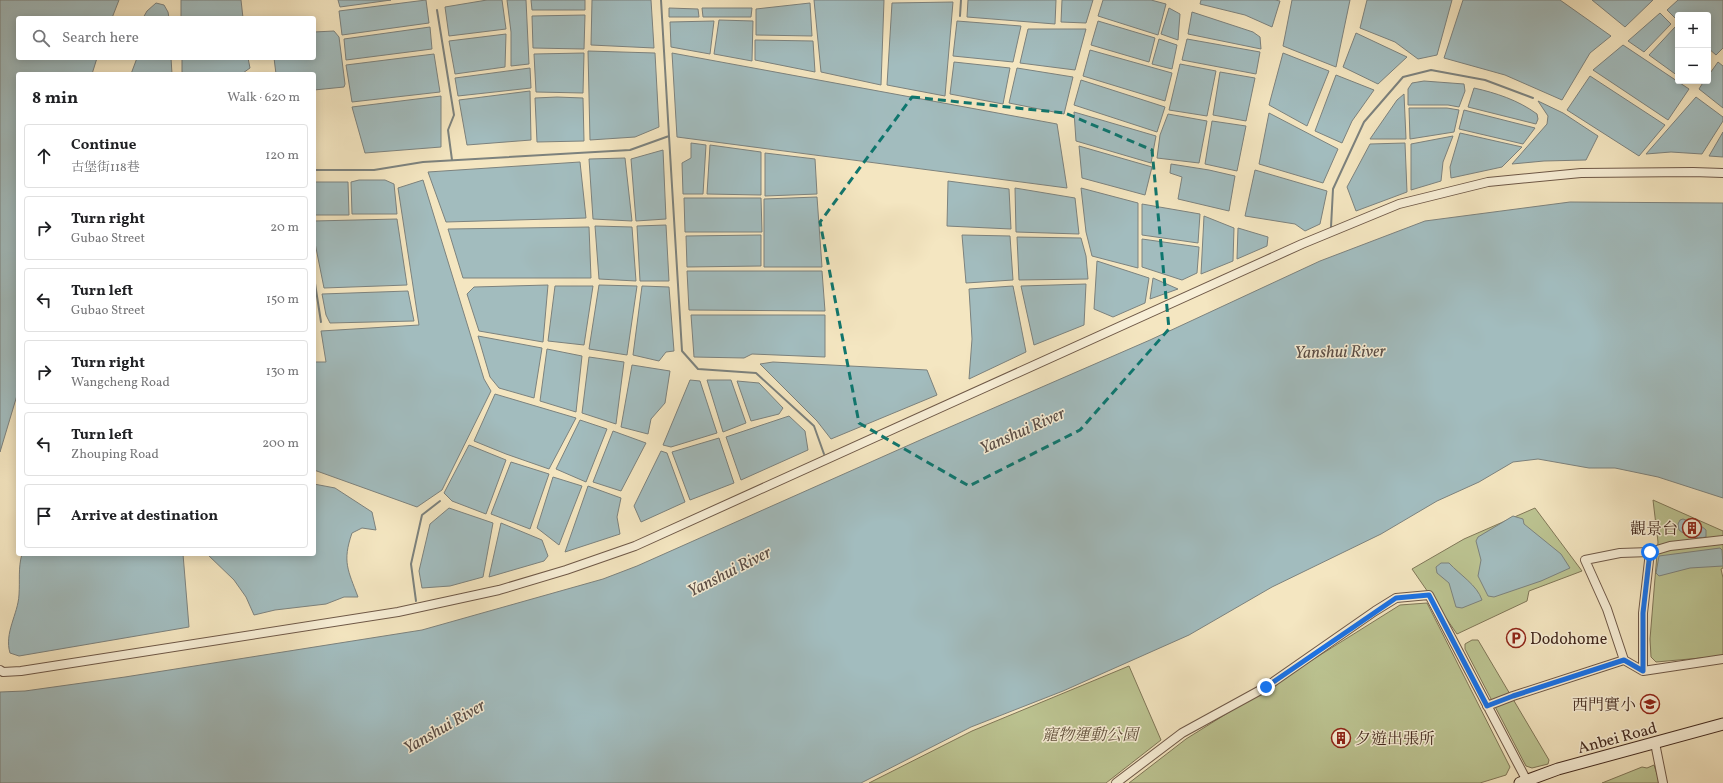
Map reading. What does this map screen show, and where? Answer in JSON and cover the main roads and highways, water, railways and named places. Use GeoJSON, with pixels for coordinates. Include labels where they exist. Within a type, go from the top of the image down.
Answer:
{"type":"FeatureCollection","features":[{"type":"Feature","properties":{"kind":"water"},"geometry":{"type":"Polygon","coordinates":[[[0,0],[119,0],[113,16],[16,16],[16,60],[96,60],[93,72],[16,72],[16,399],[0,452],[0,0]]]}},
{"type":"Feature","properties":{"kind":"water"},"geometry":{"type":"Polygon","coordinates":[[[181,0],[241,0],[243,16],[181,16],[181,0]]]}},
{"type":"Feature","properties":{"kind":"water"},"geometry":{"type":"Polygon","coordinates":[[[338,0],[391,0],[340,7],[338,0]]]}},
{"type":"Feature","properties":{"kind":"water"},"geometry":{"type":"Polygon","coordinates":[[[426,0],[429,23],[342,35],[339,11],[426,0]]]}},
{"type":"Feature","properties":{"kind":"water"},"geometry":{"type":"Polygon","coordinates":[[[487,0],[502,0],[506,29],[449,36],[445,7],[487,0]]]}},
{"type":"Feature","properties":{"kind":"water"},"geometry":{"type":"Polygon","coordinates":[[[507,0],[526,0],[529,64],[511,66],[511,32],[507,0]]]}},
{"type":"Feature","properties":{"kind":"water"},"geometry":{"type":"Polygon","coordinates":[[[531,0],[585,0],[585,10],[532,10],[531,0]]]}},
{"type":"Feature","properties":{"kind":"water"},"geometry":{"type":"Polygon","coordinates":[[[592,0],[651,0],[654,48],[591,45],[592,0]]]}},
{"type":"Feature","properties":{"kind":"water"},"geometry":{"type":"Polygon","coordinates":[[[814,0],[884,0],[881,85],[821,72],[814,0]]]}},
{"type":"Feature","properties":{"kind":"water"},"geometry":{"type":"Polygon","coordinates":[[[968,0],[1056,0],[1055,24],[967,17],[968,0]]]}},
{"type":"Feature","properties":{"kind":"water"},"geometry":{"type":"Polygon","coordinates":[[[1062,0],[1093,0],[1086,23],[1061,22],[1062,0]]]}},
{"type":"Feature","properties":{"kind":"water"},"geometry":{"type":"Polygon","coordinates":[[[1103,0],[1151,0],[1166,4],[1158,35],[1098,16],[1103,0]]]}},
{"type":"Feature","properties":{"kind":"water"},"geometry":{"type":"Polygon","coordinates":[[[1201,0],[1280,1],[1272,27],[1245,15],[1200,4],[1201,0]]]}},
{"type":"Feature","properties":{"kind":"water"},"geometry":{"type":"Polygon","coordinates":[[[1292,0],[1350,0],[1336,67],[1283,46],[1292,0]]]}},
{"type":"Feature","properties":{"kind":"water"},"geometry":{"type":"Polygon","coordinates":[[[1367,0],[1452,0],[1437,55],[1418,59],[1395,42],[1360,28],[1367,0]]]}},
{"type":"Feature","properties":{"kind":"water"},"geometry":{"type":"Polygon","coordinates":[[[1463,0],[1560,0],[1611,36],[1590,53],[1562,100],[1505,75],[1444,58],[1463,0]]]}},
{"type":"Feature","properties":{"kind":"water"},"geometry":{"type":"Polygon","coordinates":[[[1592,0],[1653,0],[1625,27],[1592,0]]]}},
{"type":"Feature","properties":{"kind":"water"},"geometry":{"type":"Polygon","coordinates":[[[1678,0],[1723,0],[1723,48],[1716,55],[1711,51],[1711,12],[1675,12],[1675,18],[1667,10],[1678,0]]]}},
{"type":"Feature","properties":{"kind":"water"},"geometry":{"type":"Polygon","coordinates":[[[953,2],[945,96],[887,85],[892,3],[953,2]]]}},
{"type":"Feature","properties":{"kind":"water"},"geometry":{"type":"Polygon","coordinates":[[[156,3],[164,5],[169,16],[144,16],[147,11],[156,3]]]}},
{"type":"Feature","properties":{"kind":"water"},"geometry":{"type":"Polygon","coordinates":[[[810,3],[812,36],[756,35],[756,9],[810,3]]]}},
{"type":"Feature","properties":{"kind":"water"},"geometry":{"type":"Polygon","coordinates":[[[669,8],[698,9],[699,17],[669,17],[669,8]]]}},
{"type":"Feature","properties":{"kind":"water"},"geometry":{"type":"Polygon","coordinates":[[[702,8],[752,8],[751,17],[703,17],[702,8]]]}},
{"type":"Feature","properties":{"kind":"water"},"geometry":{"type":"Polygon","coordinates":[[[1169,8],[1180,14],[1178,40],[1161,34],[1169,8]]]}},
{"type":"Feature","properties":{"kind":"water"},"geometry":{"type":"Polygon","coordinates":[[[1192,12],[1253,32],[1260,37],[1261,49],[1188,34],[1192,12]]]}},
{"type":"Feature","properties":{"kind":"water"},"geometry":{"type":"Polygon","coordinates":[[[1660,13],[1671,24],[1644,52],[1628,41],[1660,13]]]}},
{"type":"Feature","properties":{"kind":"water"},"geometry":{"type":"Polygon","coordinates":[[[585,15],[584,49],[533,48],[532,16],[585,15]]]}},
{"type":"Feature","properties":{"kind":"water"},"geometry":{"type":"Polygon","coordinates":[[[719,20],[753,21],[752,61],[714,54],[719,20]]]}},
{"type":"Feature","properties":{"kind":"water"},"geometry":{"type":"Polygon","coordinates":[[[714,21],[710,54],[671,47],[670,22],[714,21]]]}},
{"type":"Feature","properties":{"kind":"water"},"geometry":{"type":"Polygon","coordinates":[[[957,21],[1021,26],[1013,62],[953,56],[957,21]]]}},
{"type":"Feature","properties":{"kind":"water"},"geometry":{"type":"Polygon","coordinates":[[[1098,21],[1155,38],[1149,62],[1091,45],[1098,21]]]}},
{"type":"Feature","properties":{"kind":"water"},"geometry":{"type":"Polygon","coordinates":[[[430,27],[432,49],[346,60],[344,39],[430,27]]]}},
{"type":"Feature","properties":{"kind":"water"},"geometry":{"type":"Polygon","coordinates":[[[1675,27],[1675,74],[1649,55],[1675,27]]]}},
{"type":"Feature","properties":{"kind":"water"},"geometry":{"type":"Polygon","coordinates":[[[1028,29],[1086,29],[1075,70],[1020,63],[1028,29]]]}},
{"type":"Feature","properties":{"kind":"water"},"geometry":{"type":"Polygon","coordinates":[[[334,31],[339,37],[345,84],[344,87],[316,90],[316,72],[276,72],[274,60],[316,60],[316,32],[334,31]]]}},
{"type":"Feature","properties":{"kind":"water"},"geometry":{"type":"Polygon","coordinates":[[[1356,33],[1407,57],[1378,84],[1343,67],[1356,33]]]}},
{"type":"Feature","properties":{"kind":"water"},"geometry":{"type":"Polygon","coordinates":[[[506,34],[505,67],[455,74],[449,41],[506,34]]]}},
{"type":"Feature","properties":{"kind":"water"},"geometry":{"type":"Polygon","coordinates":[[[1159,39],[1177,45],[1172,69],[1152,64],[1159,39]]]}},
{"type":"Feature","properties":{"kind":"water"},"geometry":{"type":"Polygon","coordinates":[[[1187,39],[1260,52],[1256,74],[1182,60],[1187,39]]]}},
{"type":"Feature","properties":{"kind":"water"},"geometry":{"type":"Polygon","coordinates":[[[755,40],[813,41],[815,72],[755,60],[755,40]]]}},
{"type":"Feature","properties":{"kind":"water"},"geometry":{"type":"Polygon","coordinates":[[[1623,45],[1675,80],[1675,84],[1682,84],[1689,89],[1668,120],[1593,70],[1623,45]]]}},
{"type":"Feature","properties":{"kind":"water"},"geometry":{"type":"Polygon","coordinates":[[[1090,50],[1172,73],[1165,101],[1083,76],[1090,50]]]}},
{"type":"Feature","properties":{"kind":"water"},"geometry":{"type":"Polygon","coordinates":[[[588,51],[655,53],[659,127],[635,137],[590,140],[588,51]]]}},
{"type":"Feature","properties":{"kind":"water"},"geometry":{"type":"Polygon","coordinates":[[[584,53],[583,93],[536,92],[534,54],[584,53]]]}},
{"type":"Feature","properties":{"kind":"water"},"geometry":{"type":"Polygon","coordinates":[[[672,53],[1057,124],[1067,188],[677,137],[672,53]]]}},
{"type":"Feature","properties":{"kind":"water"},"geometry":{"type":"Polygon","coordinates":[[[1283,53],[1329,71],[1307,126],[1269,105],[1283,53]]]}},
{"type":"Feature","properties":{"kind":"water"},"geometry":{"type":"Polygon","coordinates":[[[434,54],[440,92],[352,102],[346,65],[434,54]]]}},
{"type":"Feature","properties":{"kind":"water"},"geometry":{"type":"Polygon","coordinates":[[[136,60],[171,60],[172,72],[132,72],[136,60]]]}},
{"type":"Feature","properties":{"kind":"water"},"geometry":{"type":"Polygon","coordinates":[[[182,60],[248,60],[250,68],[244,72],[182,72],[182,60]]]}},
{"type":"Feature","properties":{"kind":"water"},"geometry":{"type":"Polygon","coordinates":[[[954,62],[1010,68],[1003,104],[950,94],[954,62]]]}},
{"type":"Feature","properties":{"kind":"water"},"geometry":{"type":"Polygon","coordinates":[[[1718,62],[1723,66],[1723,108],[1699,89],[1702,84],[1711,84],[1711,72],[1718,62]]]}},
{"type":"Feature","properties":{"kind":"water"},"geometry":{"type":"Polygon","coordinates":[[[1180,64],[1216,71],[1207,116],[1169,110],[1180,64]]]}},
{"type":"Feature","properties":{"kind":"water"},"geometry":{"type":"Polygon","coordinates":[[[530,68],[531,88],[458,96],[455,78],[530,68]]]}},
{"type":"Feature","properties":{"kind":"water"},"geometry":{"type":"Polygon","coordinates":[[[1017,68],[1073,77],[1064,114],[1009,103],[1017,68]]]}},
{"type":"Feature","properties":{"kind":"water"},"geometry":{"type":"Polygon","coordinates":[[[1220,72],[1255,78],[1246,121],[1213,115],[1220,72]]]}},
{"type":"Feature","properties":{"kind":"water"},"geometry":{"type":"Polygon","coordinates":[[[1336,75],[1374,90],[1352,121],[1342,143],[1315,131],[1336,75]]]}},
{"type":"Feature","properties":{"kind":"water"},"geometry":{"type":"Polygon","coordinates":[[[1590,76],[1665,125],[1639,156],[1567,110],[1590,76]]]}},
{"type":"Feature","properties":{"kind":"water"},"geometry":{"type":"Polygon","coordinates":[[[1081,80],[1165,107],[1157,132],[1074,105],[1081,80]]]}},
{"type":"Feature","properties":{"kind":"water"},"geometry":{"type":"Polygon","coordinates":[[[1424,81],[1464,84],[1465,91],[1459,107],[1448,105],[1408,105],[1408,89],[1412,83],[1424,81]]]}},
{"type":"Feature","properties":{"kind":"water"},"geometry":{"type":"Polygon","coordinates":[[[1474,88],[1507,98],[1530,109],[1537,114],[1538,119],[1536,124],[1468,107],[1474,88]]]}},
{"type":"Feature","properties":{"kind":"water"},"geometry":{"type":"Polygon","coordinates":[[[530,91],[531,140],[467,145],[459,100],[530,91]]]}},
{"type":"Feature","properties":{"kind":"water"},"geometry":{"type":"Polygon","coordinates":[[[1404,94],[1406,139],[1370,139],[1397,100],[1404,94]]]}},
{"type":"Feature","properties":{"kind":"water"},"geometry":{"type":"Polygon","coordinates":[[[441,96],[441,147],[365,153],[352,107],[441,96]]]}},
{"type":"Feature","properties":{"kind":"water"},"geometry":{"type":"Polygon","coordinates":[[[1696,97],[1723,117],[1723,121],[1702,154],[1671,152],[1646,154],[1696,97]]]}},
{"type":"Feature","properties":{"kind":"water"},"geometry":{"type":"Polygon","coordinates":[[[535,98],[583,98],[584,141],[537,142],[535,98]]]}},
{"type":"Feature","properties":{"kind":"water"},"geometry":{"type":"Polygon","coordinates":[[[1538,101],[1563,113],[1598,136],[1586,160],[1544,161],[1512,164],[1547,124],[1548,116],[1538,101]]]}},
{"type":"Feature","properties":{"kind":"water"},"geometry":{"type":"Polygon","coordinates":[[[1409,108],[1447,108],[1459,110],[1454,132],[1410,139],[1409,108]]]}},
{"type":"Feature","properties":{"kind":"water"},"geometry":{"type":"Polygon","coordinates":[[[1464,110],[1535,128],[1523,144],[1459,129],[1464,110]]]}},
{"type":"Feature","properties":{"kind":"water"},"geometry":{"type":"Polygon","coordinates":[[[1074,112],[1156,136],[1151,163],[1076,141],[1074,112]]]}},
{"type":"Feature","properties":{"kind":"water"},"geometry":{"type":"Polygon","coordinates":[[[1269,113],[1338,149],[1323,183],[1259,164],[1269,113]]]}},
{"type":"Feature","properties":{"kind":"water"},"geometry":{"type":"Polygon","coordinates":[[[1168,114],[1207,121],[1199,163],[1157,158],[1160,135],[1168,114]]]}},
{"type":"Feature","properties":{"kind":"water"},"geometry":{"type":"Polygon","coordinates":[[[1212,121],[1246,126],[1237,171],[1205,164],[1212,121]]]}},
{"type":"Feature","properties":{"kind":"water"},"geometry":{"type":"Polygon","coordinates":[[[1723,132],[1723,157],[1709,156],[1723,132]]]}},
{"type":"Feature","properties":{"kind":"water"},"geometry":{"type":"Polygon","coordinates":[[[1460,133],[1522,147],[1502,167],[1451,178],[1450,167],[1460,133]]]}},
{"type":"Feature","properties":{"kind":"water"},"geometry":{"type":"Polygon","coordinates":[[[1453,136],[1443,162],[1441,181],[1411,190],[1411,144],[1453,136]]]}},
{"type":"Feature","properties":{"kind":"water"},"geometry":{"type":"Polygon","coordinates":[[[691,143],[706,145],[703,194],[683,194],[682,163],[691,158],[691,143]]]}},
{"type":"Feature","properties":{"kind":"water"},"geometry":{"type":"Polygon","coordinates":[[[1405,143],[1407,192],[1356,211],[1347,187],[1370,144],[1405,143]]]}},
{"type":"Feature","properties":{"kind":"water"},"geometry":{"type":"Polygon","coordinates":[[[710,145],[761,152],[761,195],[707,194],[710,145]]]}},
{"type":"Feature","properties":{"kind":"water"},"geometry":{"type":"Polygon","coordinates":[[[1079,146],[1152,167],[1145,195],[1082,178],[1079,146]]]}},
{"type":"Feature","properties":{"kind":"water"},"geometry":{"type":"Polygon","coordinates":[[[663,150],[666,219],[636,221],[631,159],[663,150]]]}},
{"type":"Feature","properties":{"kind":"water"},"geometry":{"type":"Polygon","coordinates":[[[765,153],[815,159],[817,194],[765,196],[765,153]]]}},
{"type":"Feature","properties":{"kind":"water"},"geometry":{"type":"Polygon","coordinates":[[[625,158],[632,221],[593,219],[589,159],[625,158]]]}},
{"type":"Feature","properties":{"kind":"water"},"geometry":{"type":"Polygon","coordinates":[[[580,162],[586,218],[446,222],[428,172],[580,162]]]}},
{"type":"Feature","properties":{"kind":"water"},"geometry":{"type":"Polygon","coordinates":[[[1171,164],[1235,176],[1229,211],[1178,199],[1182,177],[1170,173],[1171,164]]]}},
{"type":"Feature","properties":{"kind":"water"},"geometry":{"type":"Polygon","coordinates":[[[1255,170],[1327,191],[1320,224],[1305,231],[1295,224],[1245,216],[1255,170]]]}},
{"type":"Feature","properties":{"kind":"water"},"geometry":{"type":"Polygon","coordinates":[[[359,180],[385,180],[394,184],[397,214],[352,214],[351,182],[359,180]]]}},
{"type":"Feature","properties":{"kind":"water"},"geometry":{"type":"Polygon","coordinates":[[[423,180],[484,379],[491,391],[442,490],[417,507],[316,471],[316,362],[326,362],[321,331],[419,325],[398,188],[423,180]]]}},
{"type":"Feature","properties":{"kind":"water"},"geometry":{"type":"Polygon","coordinates":[[[948,181],[1009,189],[1011,229],[947,226],[948,181]]]}},
{"type":"Feature","properties":{"kind":"water"},"geometry":{"type":"Polygon","coordinates":[[[316,182],[348,182],[349,215],[316,215],[316,182]]]}},
{"type":"Feature","properties":{"kind":"water"},"geometry":{"type":"Polygon","coordinates":[[[1015,188],[1075,198],[1079,234],[1016,232],[1015,188]]]}},
{"type":"Feature","properties":{"kind":"water"},"geometry":{"type":"Polygon","coordinates":[[[1081,188],[1138,203],[1138,268],[1092,256],[1086,232],[1081,188]]]}},
{"type":"Feature","properties":{"kind":"water"},"geometry":{"type":"Polygon","coordinates":[[[817,197],[822,267],[764,267],[764,199],[817,197]]]}},
{"type":"Feature","properties":{"kind":"water"},"geometry":{"type":"Polygon","coordinates":[[[684,198],[761,198],[762,232],[685,232],[684,198]]]}},
{"type":"Feature","properties":{"kind":"water","name":"Yanshui River"},"geometry":{"type":"Polygon","coordinates":[[[1570,202],[1723,203],[1723,498],[1658,477],[1615,468],[1589,468],[1538,459],[1513,462],[1479,482],[1437,501],[1381,534],[1272,587],[1189,635],[1063,691],[971,727],[861,783],[0,783],[0,692],[25,691],[125,677],[422,630],[603,579],[637,566],[1150,340],[1320,261],[1425,221],[1570,202]]]}},
{"type":"Feature","properties":{"kind":"water"},"geometry":{"type":"Polygon","coordinates":[[[1142,204],[1200,214],[1198,243],[1142,235],[1142,204]]]}},
{"type":"Feature","properties":{"kind":"water"},"geometry":{"type":"Polygon","coordinates":[[[1204,216],[1234,228],[1233,261],[1201,274],[1204,216]]]}},
{"type":"Feature","properties":{"kind":"water"},"geometry":{"type":"Polygon","coordinates":[[[397,219],[407,285],[324,288],[316,248],[316,221],[397,219]]]}},
{"type":"Feature","properties":{"kind":"water"},"geometry":{"type":"Polygon","coordinates":[[[666,225],[669,281],[640,281],[637,226],[666,225]]]}},
{"type":"Feature","properties":{"kind":"water"},"geometry":{"type":"Polygon","coordinates":[[[595,226],[632,227],[636,281],[599,279],[595,226]]]}},
{"type":"Feature","properties":{"kind":"water"},"geometry":{"type":"Polygon","coordinates":[[[589,227],[591,278],[463,278],[448,229],[589,227]]]}},
{"type":"Feature","properties":{"kind":"water"},"geometry":{"type":"Polygon","coordinates":[[[1238,228],[1268,237],[1267,246],[1237,259],[1238,228]]]}},
{"type":"Feature","properties":{"kind":"water"},"geometry":{"type":"Polygon","coordinates":[[[761,235],[761,266],[687,267],[686,236],[761,235]]]}},
{"type":"Feature","properties":{"kind":"water"},"geometry":{"type":"Polygon","coordinates":[[[962,235],[1010,236],[1013,280],[966,283],[962,235]]]}},
{"type":"Feature","properties":{"kind":"water"},"geometry":{"type":"Polygon","coordinates":[[[1017,237],[1081,238],[1086,256],[1088,279],[1019,280],[1017,237]]]}},
{"type":"Feature","properties":{"kind":"water"},"geometry":{"type":"Polygon","coordinates":[[[1142,239],[1199,247],[1197,273],[1182,280],[1142,267],[1142,239]]]}},
{"type":"Feature","properties":{"kind":"water"},"geometry":{"type":"Polygon","coordinates":[[[1097,261],[1149,278],[1145,303],[1113,317],[1094,309],[1097,261]]]}},
{"type":"Feature","properties":{"kind":"water"},"geometry":{"type":"Polygon","coordinates":[[[687,271],[822,271],[825,311],[689,310],[687,271]]]}},
{"type":"Feature","properties":{"kind":"water"},"geometry":{"type":"Polygon","coordinates":[[[1153,278],[1178,289],[1150,299],[1153,278]]]}},
{"type":"Feature","properties":{"kind":"water"},"geometry":{"type":"Polygon","coordinates":[[[1086,284],[1084,325],[1034,345],[1021,286],[1086,284]]]}},
{"type":"Feature","properties":{"kind":"water"},"geometry":{"type":"Polygon","coordinates":[[[548,285],[543,342],[479,331],[467,294],[474,287],[548,285]]]}},
{"type":"Feature","properties":{"kind":"water"},"geometry":{"type":"Polygon","coordinates":[[[599,285],[637,286],[627,355],[589,349],[599,285]]]}},
{"type":"Feature","properties":{"kind":"water"},"geometry":{"type":"Polygon","coordinates":[[[555,286],[593,286],[584,345],[548,341],[555,286]]]}},
{"type":"Feature","properties":{"kind":"water"},"geometry":{"type":"Polygon","coordinates":[[[642,286],[669,287],[674,351],[666,352],[659,361],[633,355],[642,286]]]}},
{"type":"Feature","properties":{"kind":"water"},"geometry":{"type":"Polygon","coordinates":[[[1013,286],[1026,352],[969,379],[972,339],[969,289],[1013,286]]]}},
{"type":"Feature","properties":{"kind":"water"},"geometry":{"type":"Polygon","coordinates":[[[408,291],[414,321],[330,323],[326,315],[322,294],[408,291]]]}},
{"type":"Feature","properties":{"kind":"water"},"geometry":{"type":"Polygon","coordinates":[[[691,315],[825,315],[825,357],[752,354],[744,358],[694,357],[691,315]]]}},
{"type":"Feature","properties":{"kind":"water"},"geometry":{"type":"Polygon","coordinates":[[[478,336],[542,348],[534,398],[499,388],[490,377],[478,336]]]}},
{"type":"Feature","properties":{"kind":"water"},"geometry":{"type":"Polygon","coordinates":[[[547,349],[582,356],[576,412],[540,401],[547,349]]]}},
{"type":"Feature","properties":{"kind":"water"},"geometry":{"type":"Polygon","coordinates":[[[589,357],[624,362],[616,424],[582,413],[589,357]]]}},
{"type":"Feature","properties":{"kind":"water"},"geometry":{"type":"Polygon","coordinates":[[[773,362],[927,370],[937,395],[831,439],[817,421],[760,364],[773,362]]]}},
{"type":"Feature","properties":{"kind":"water"},"geometry":{"type":"Polygon","coordinates":[[[632,365],[670,371],[665,403],[651,419],[648,434],[621,427],[632,365]]]}},
{"type":"Feature","properties":{"kind":"water"},"geometry":{"type":"Polygon","coordinates":[[[690,380],[700,381],[717,433],[671,447],[663,445],[690,380]]]}},
{"type":"Feature","properties":{"kind":"water"},"geometry":{"type":"Polygon","coordinates":[[[707,380],[731,380],[746,423],[723,432],[707,380]]]}},
{"type":"Feature","properties":{"kind":"water"},"geometry":{"type":"Polygon","coordinates":[[[737,381],[759,383],[783,408],[779,414],[751,421],[737,381]]]}},
{"type":"Feature","properties":{"kind":"water"},"geometry":{"type":"Polygon","coordinates":[[[495,394],[576,418],[549,469],[474,441],[495,394]]]}},
{"type":"Feature","properties":{"kind":"water"},"geometry":{"type":"Polygon","coordinates":[[[789,416],[805,431],[808,450],[741,480],[726,437],[789,416]]]}},
{"type":"Feature","properties":{"kind":"water"},"geometry":{"type":"Polygon","coordinates":[[[580,420],[607,429],[586,482],[556,469],[580,420]]]}},
{"type":"Feature","properties":{"kind":"water"},"geometry":{"type":"Polygon","coordinates":[[[613,431],[646,443],[621,491],[593,482],[613,431]]]}},
{"type":"Feature","properties":{"kind":"water"},"geometry":{"type":"Polygon","coordinates":[[[719,438],[734,483],[690,500],[672,452],[719,438]]]}},
{"type":"Feature","properties":{"kind":"water"},"geometry":{"type":"Polygon","coordinates":[[[469,445],[506,460],[486,514],[452,501],[444,493],[469,445]]]}},
{"type":"Feature","properties":{"kind":"water"},"geometry":{"type":"Polygon","coordinates":[[[661,451],[667,453],[685,502],[641,522],[634,506],[661,451]]]}},
{"type":"Feature","properties":{"kind":"water"},"geometry":{"type":"Polygon","coordinates":[[[511,462],[549,474],[530,529],[491,514],[511,462]]]}},
{"type":"Feature","properties":{"kind":"water"},"geometry":{"type":"Polygon","coordinates":[[[553,477],[582,486],[559,545],[537,528],[553,477]]]}},
{"type":"Feature","properties":{"kind":"water"},"geometry":{"type":"Polygon","coordinates":[[[316,484],[335,488],[372,512],[376,530],[362,528],[352,533],[347,551],[349,573],[358,597],[344,597],[326,604],[275,610],[254,615],[246,597],[234,580],[209,556],[316,556],[316,484]]]}},
{"type":"Feature","properties":{"kind":"water"},"geometry":{"type":"Polygon","coordinates":[[[588,486],[621,498],[617,517],[620,534],[565,552],[588,486]]]}},
{"type":"Feature","properties":{"kind":"water"},"geometry":{"type":"Polygon","coordinates":[[[449,508],[493,523],[483,577],[450,586],[422,588],[419,571],[430,524],[449,508]]]}},
{"type":"Feature","properties":{"kind":"water"},"geometry":{"type":"Polygon","coordinates":[[[1513,516],[1523,519],[1524,524],[1561,554],[1570,568],[1541,581],[1494,597],[1488,596],[1478,576],[1481,560],[1476,541],[1478,537],[1513,516]]]}},
{"type":"Feature","properties":{"kind":"water"},"geometry":{"type":"Polygon","coordinates":[[[1683,519],[1700,525],[1706,530],[1706,537],[1699,538],[1691,536],[1679,530],[1678,524],[1680,520],[1683,519]]]}},
{"type":"Feature","properties":{"kind":"water"},"geometry":{"type":"Polygon","coordinates":[[[501,523],[542,540],[548,556],[544,561],[489,577],[501,523]]]}},
{"type":"Feature","properties":{"kind":"water"},"geometry":{"type":"Polygon","coordinates":[[[1720,548],[1722,550],[1723,566],[1690,568],[1659,576],[1656,573],[1659,556],[1720,548]]]}},
{"type":"Feature","properties":{"kind":"water"},"geometry":{"type":"Polygon","coordinates":[[[22,556],[183,556],[189,627],[19,656],[10,653],[9,638],[18,602],[22,556]]]}},
{"type":"Feature","properties":{"kind":"water"},"geometry":{"type":"Polygon","coordinates":[[[1441,563],[1449,563],[1472,585],[1482,600],[1462,608],[1456,607],[1449,583],[1437,573],[1436,567],[1441,563]]]}},
{"type":"Feature","properties":{"kind":"waterway"},"geometry":{"type":"LineString","coordinates":[[316,170],[374,170],[423,162],[630,150],[669,136],[661,0]]}},
{"type":"Feature","properties":{"kind":"waterway"},"geometry":{"type":"LineString","coordinates":[[960,16],[961,0]]}},
{"type":"Feature","properties":{"kind":"waterway"},"geometry":{"type":"LineString","coordinates":[[437,10],[454,115],[448,130],[452,160]]}},
{"type":"Feature","properties":{"kind":"waterway"},"geometry":{"type":"LineString","coordinates":[[1331,227],[1333,189],[1364,122],[1403,77],[1431,70],[1485,80],[1533,98]]}},
{"type":"Feature","properties":{"kind":"waterway"},"geometry":{"type":"LineString","coordinates":[[669,136],[682,351],[698,369],[756,373],[814,426],[824,454]]}},
{"type":"Feature","properties":{"kind":"waterway"},"geometry":{"type":"LineString","coordinates":[[316,290],[321,322]]}},
{"type":"Feature","properties":{"kind":"waterway"},"geometry":{"type":"LineString","coordinates":[[416,601],[411,564],[422,515],[440,501]]}},
{"type":"Feature","properties":{"kind":"place","name":"觀景台"},"geometry":{"type":"Point","coordinates":[1692,528]}},
{"type":"Feature","properties":{"kind":"place","name":"Dodohome"},"geometry":{"type":"Point","coordinates":[1516,638]}},
{"type":"Feature","properties":{"kind":"place","name":"西門實小"},"geometry":{"type":"Point","coordinates":[1650,704]}},
{"type":"Feature","properties":{"kind":"place","name":"夕遊出張所"},"geometry":{"type":"Point","coordinates":[1341,738]}},
{"type":"Feature","properties":{"kind":"park label","name":"寵物運動公園"},"geometry":{"type":"Point","coordinates":[1090,734]}}]}
